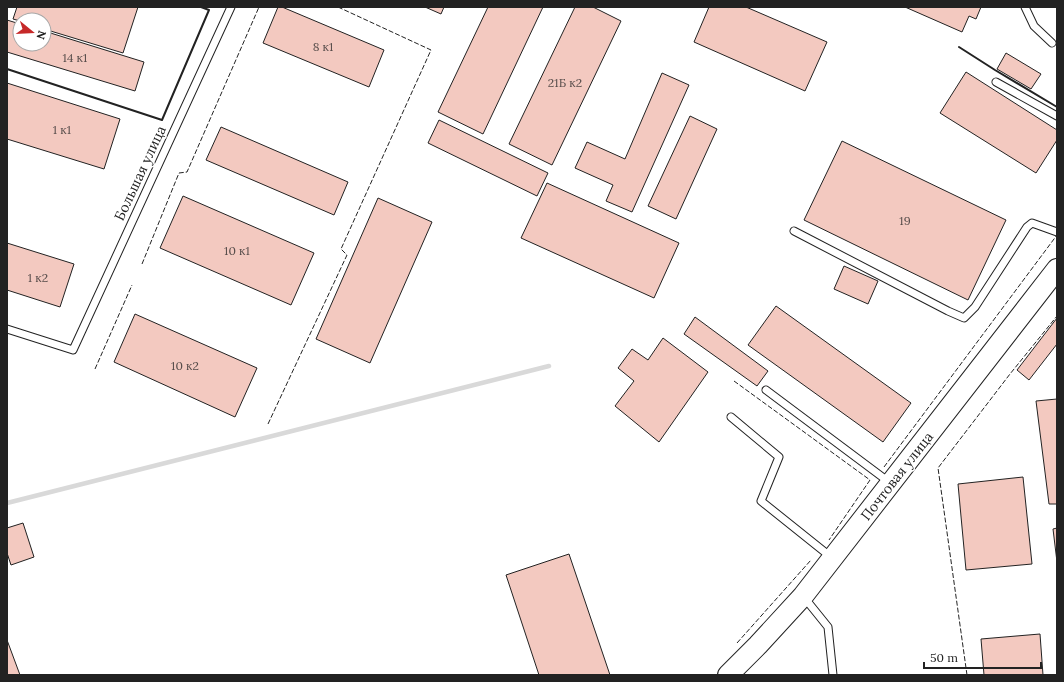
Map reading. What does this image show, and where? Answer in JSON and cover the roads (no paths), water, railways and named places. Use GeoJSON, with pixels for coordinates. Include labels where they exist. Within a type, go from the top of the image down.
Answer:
{"type":"FeatureCollection","features":[{"type":"Feature","properties":{"kind":"street","name":"Почтовая улица"},"geometry":{"type":"LineString","coordinates":[[728,675],[803,596],[1057,269]]}},
{"type":"Feature","properties":{"kind":"lane","name":"Большая улица"},"geometry":{"type":"LineString","coordinates":[[7,329],[73,350],[231,7]]}},
{"type":"Feature","properties":{"kind":"lane"},"geometry":{"type":"LineString","coordinates":[[1025,7],[1034,26],[1052,43]]}},
{"type":"Feature","properties":{"kind":"lane"},"geometry":{"type":"LineString","coordinates":[[996,82],[1057,116]]}},
{"type":"Feature","properties":{"kind":"lane"},"geometry":{"type":"LineString","coordinates":[[794,231],[964,318],[975,307],[1027,227],[1032,223],[1057,232]]}},
{"type":"Feature","properties":{"kind":"lane"},"geometry":{"type":"LineString","coordinates":[[766,390],[891,484]]}},
{"type":"Feature","properties":{"kind":"lane"},"geometry":{"type":"LineString","coordinates":[[731,417],[779,457],[761,501],[833,558]]}},
{"type":"Feature","properties":{"kind":"lane"},"geometry":{"type":"LineString","coordinates":[[803,596],[828,627],[833,675]]}},
{"type":"Feature","properties":{"kind":"waterway"},"geometry":{"type":"LineString","coordinates":[[7,503],[549,366]]}}]}
